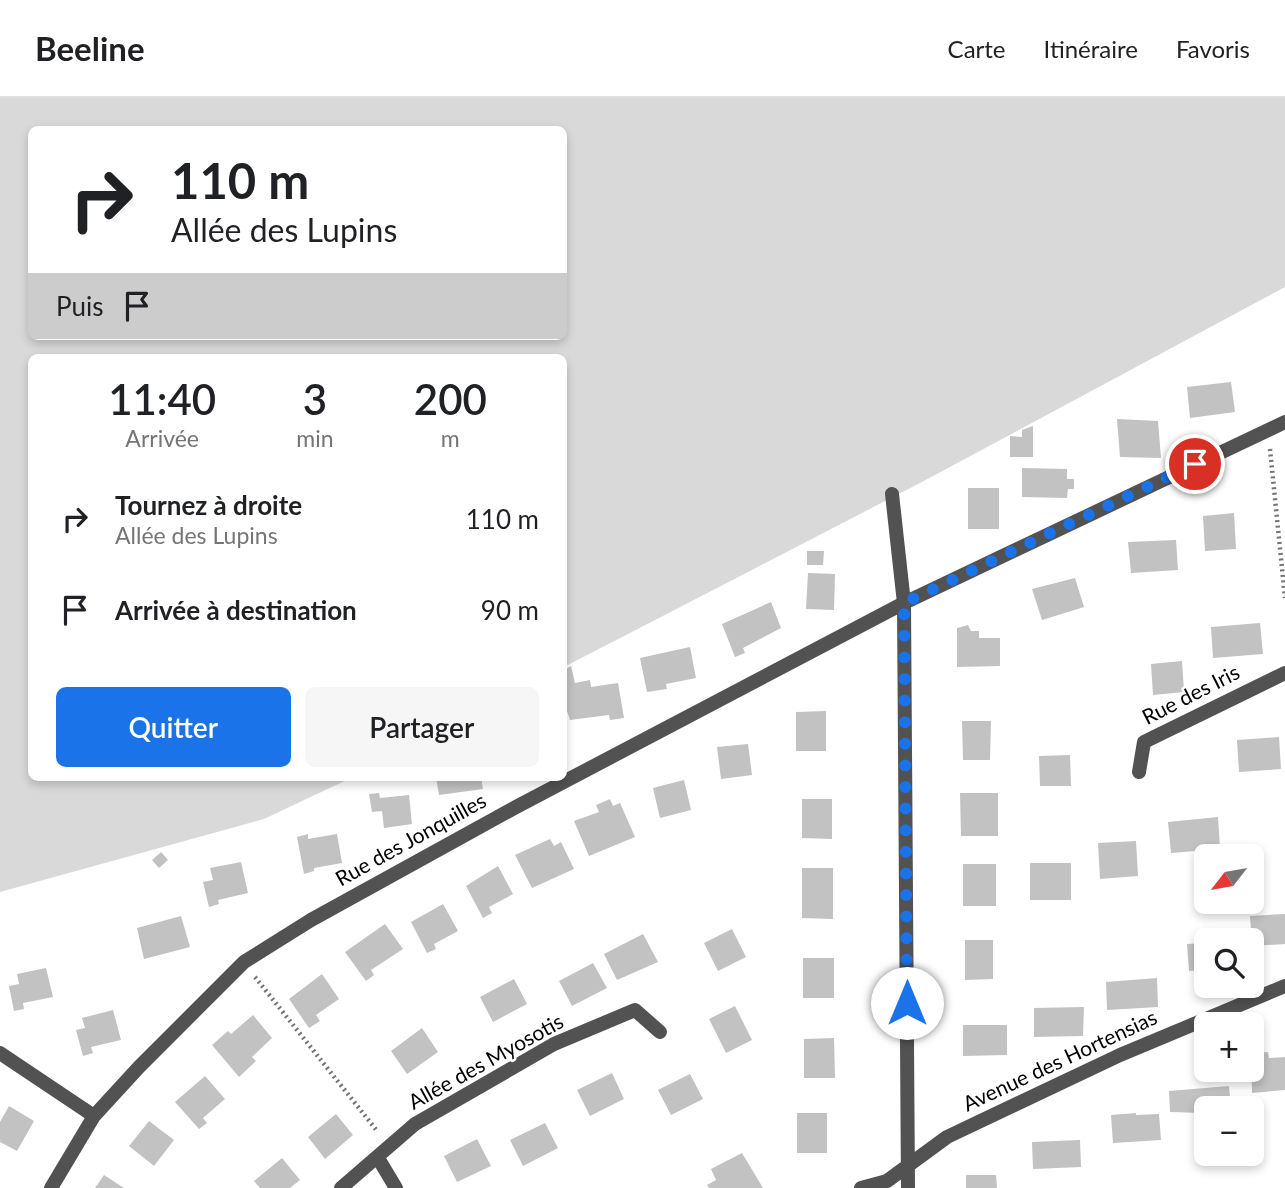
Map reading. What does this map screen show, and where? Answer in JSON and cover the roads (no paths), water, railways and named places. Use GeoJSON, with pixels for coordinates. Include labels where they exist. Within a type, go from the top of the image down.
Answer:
{"type":"FeatureCollection","features":[{"type":"Feature","properties":{"kind":"street","name":"Rue des Jonquilles"},"geometry":{"type":"LineString","coordinates":[[567,780],[904,603],[1285,422]]}},
{"type":"Feature","properties":{"kind":"street"},"geometry":{"type":"LineString","coordinates":[[892,494],[904,603],[908,1188]]}},
{"type":"Feature","properties":{"kind":"street","name":"Rue des Iris"},"geometry":{"type":"LineString","coordinates":[[1139,772],[1144,742],[1285,673]]}},
{"type":"Feature","properties":{"kind":"street","name":"Rue des Jonquilles"},"geometry":{"type":"LineString","coordinates":[[51,1188],[94,1116],[244,962],[311,920],[565,781]]}},
{"type":"Feature","properties":{"kind":"street","name":"Avenue des Hortensias"},"geometry":{"type":"LineString","coordinates":[[861,1188],[893,1184],[908,1167],[959,1131],[1120,1055],[1285,986]]}},
{"type":"Feature","properties":{"kind":"street","name":"Allée des Myosotis"},"geometry":{"type":"LineString","coordinates":[[341,1188],[415,1124],[554,1044],[635,1010],[660,1032]]}},
{"type":"Feature","properties":{"kind":"street"},"geometry":{"type":"LineString","coordinates":[[0,1053],[94,1116]]}},
{"type":"Feature","properties":{"kind":"street"},"geometry":{"type":"LineString","coordinates":[[378,1158],[396,1188]]}}]}
